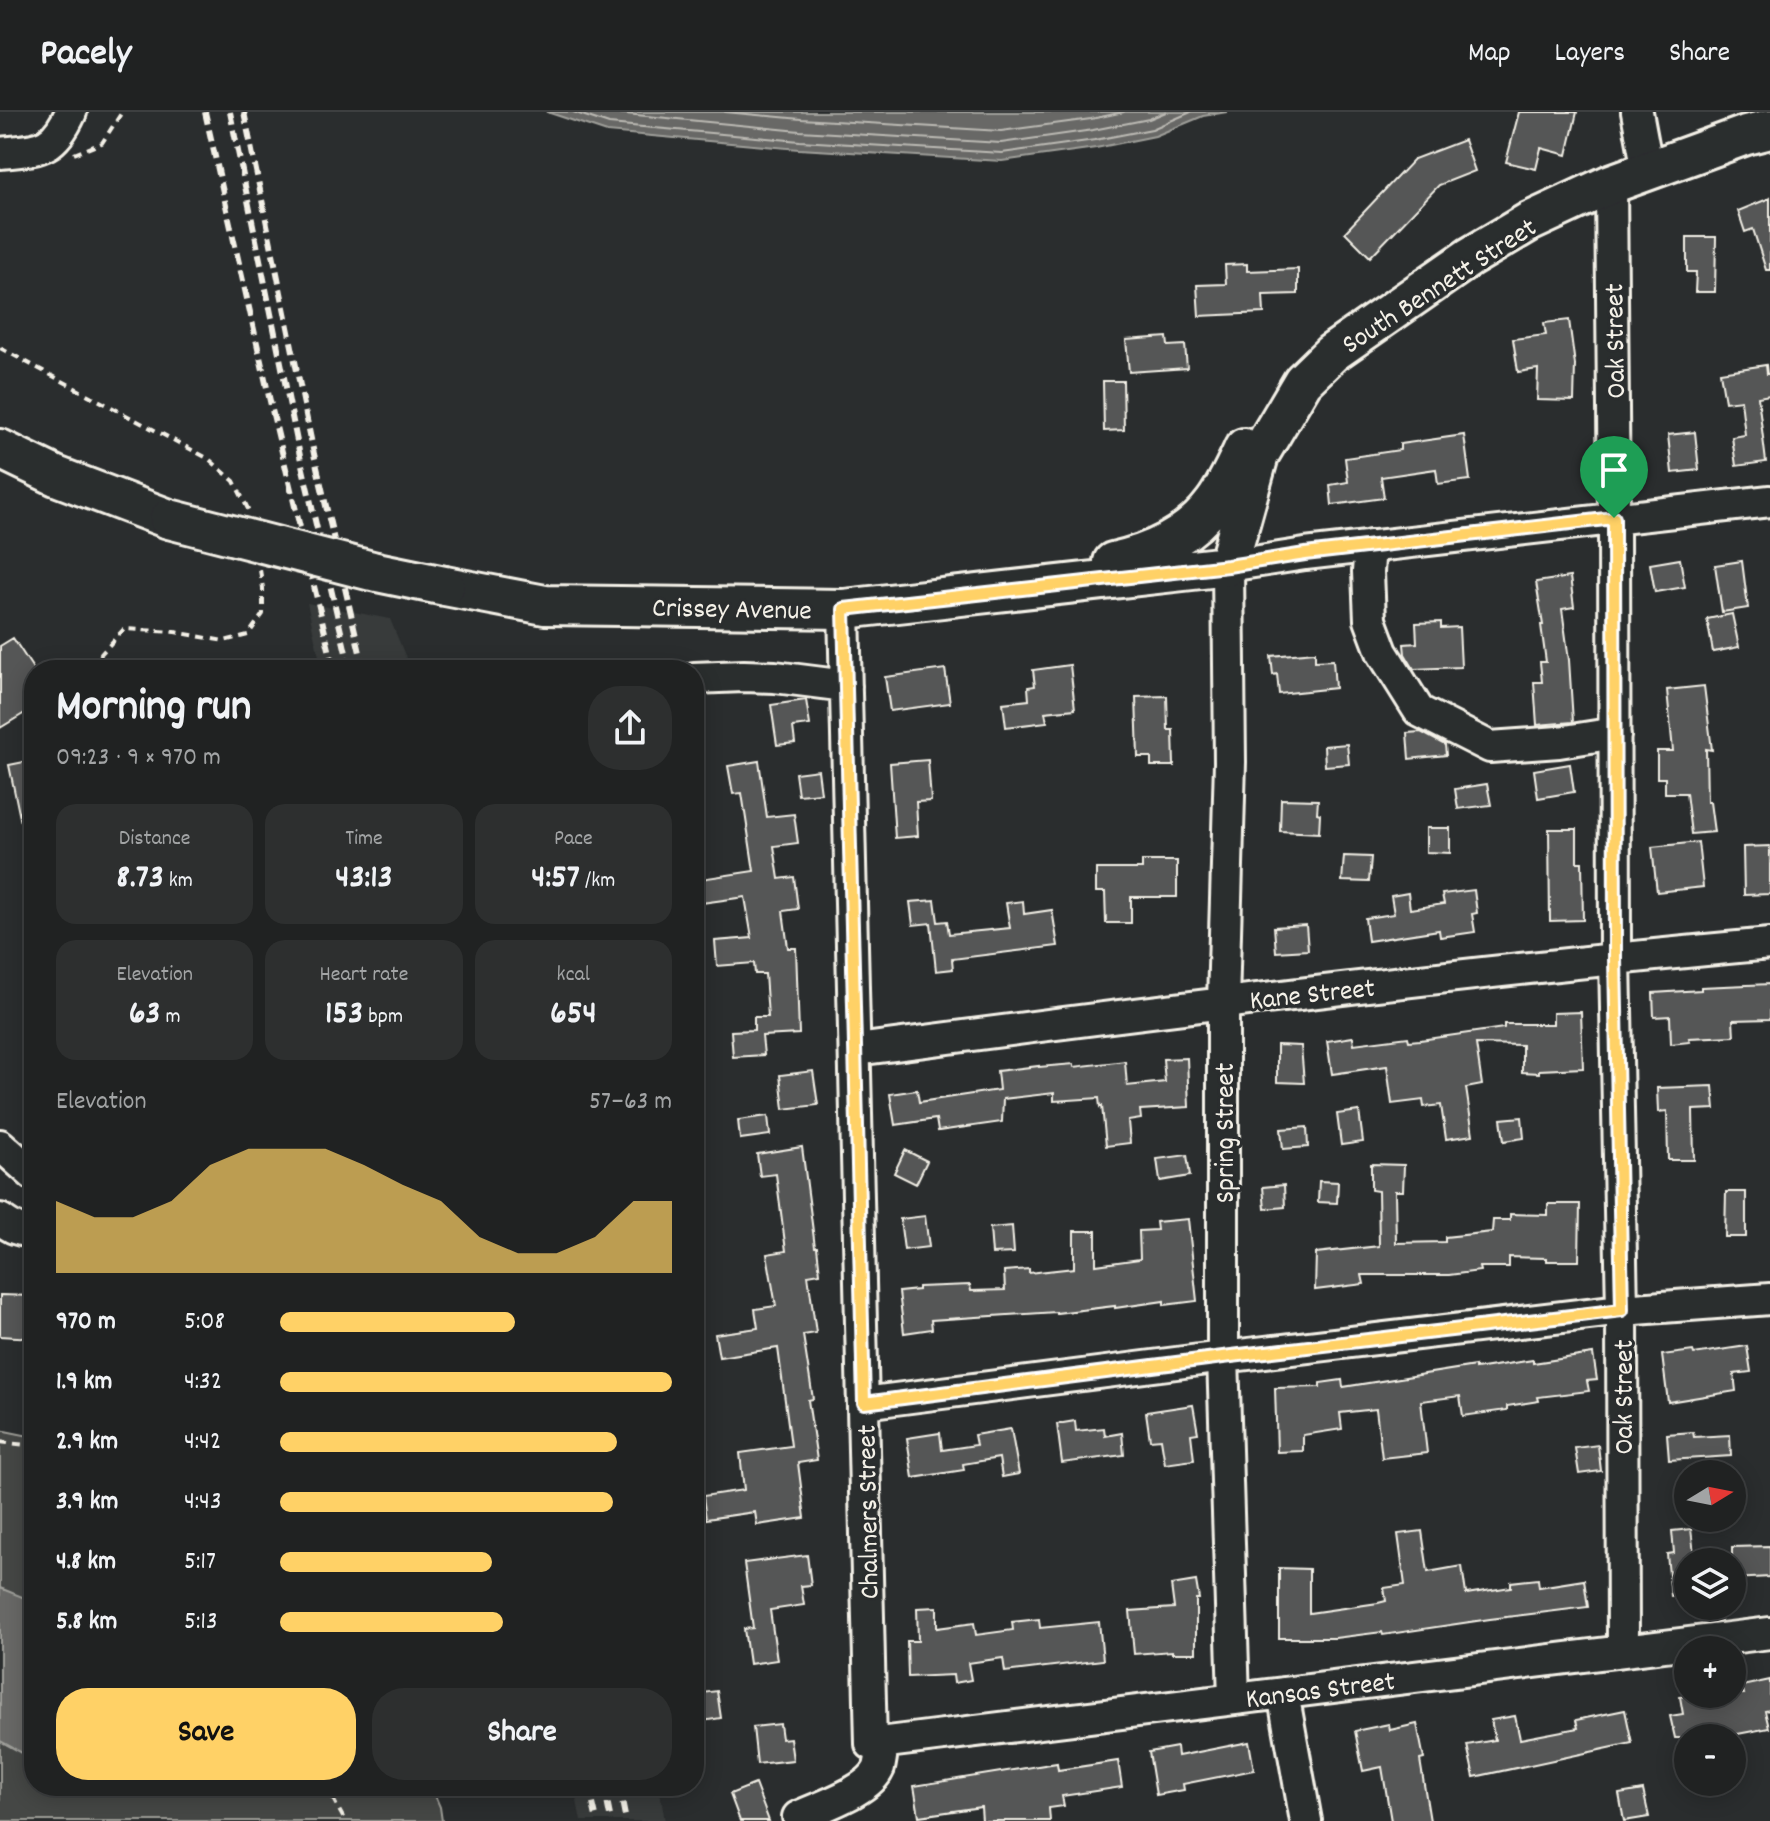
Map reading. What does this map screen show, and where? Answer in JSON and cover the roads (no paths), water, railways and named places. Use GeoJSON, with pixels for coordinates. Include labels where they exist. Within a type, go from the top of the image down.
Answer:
{"type":"FeatureCollection","features":[{"type":"Feature","properties":{"kind":"main road","name":"South Bennett Street"},"geometry":{"type":"LineString","coordinates":[[1228,566],[1259,455],[1303,381],[1332,353],[1470,257],[1529,222],[1611,184],[1770,129]]}},
{"type":"Feature","properties":{"kind":"main road"},"geometry":{"type":"LineString","coordinates":[[985,592],[1121,560],[1166,545],[1195,525],[1214,503],[1255,427],[1276,402],[1303,381]]}},
{"type":"Feature","properties":{"kind":"main road","name":"Crissey Avenue"},"geometry":{"type":"LineString","coordinates":[[0,449],[56,476],[169,519],[372,571],[545,605],[844,609],[1228,566]]}},
{"type":"Feature","properties":{"kind":"street"},"geometry":{"type":"LineString","coordinates":[[0,153],[35,149],[55,141],[71,112]]}},
{"type":"Feature","properties":{"kind":"street"},"geometry":{"type":"LineString","coordinates":[[1637,112],[1648,171]]}},
{"type":"Feature","properties":{"kind":"street","name":"Oak Street"},"geometry":{"type":"LineString","coordinates":[[1611,184],[1623,1651]]}},
{"type":"Feature","properties":{"kind":"street","name":"Crissey Avenue"},"geometry":{"type":"LineString","coordinates":[[1228,566],[1370,546],[1770,501]]}},
{"type":"Feature","properties":{"kind":"street"},"geometry":{"type":"LineString","coordinates":[[1370,546],[1370,620],[1382,652],[1419,711],[1490,747],[1615,736]]}},
{"type":"Feature","properties":{"kind":"street","name":"Spring Street"},"geometry":{"type":"LineString","coordinates":[[1228,566],[1230,762],[1223,1002],[1223,1357],[1234,1699]]}},
{"type":"Feature","properties":{"kind":"street","name":"Chalmers Street"},"geometry":{"type":"LineString","coordinates":[[798,1817],[859,1789],[875,1775],[879,1767],[864,1403],[844,609]]}},
{"type":"Feature","properties":{"kind":"street"},"geometry":{"type":"LineString","coordinates":[[704,678],[775,677],[846,686]]}},
{"type":"Feature","properties":{"kind":"street","name":"Kane Street"},"geometry":{"type":"LineString","coordinates":[[856,1050],[1223,1002],[1615,958],[1770,944]]}},
{"type":"Feature","properties":{"kind":"street"},"geometry":{"type":"LineString","coordinates":[[0,1145],[24,1166]]}},
{"type":"Feature","properties":{"kind":"street"},"geometry":{"type":"LineString","coordinates":[[0,1219],[24,1231]]}},
{"type":"Feature","properties":{"kind":"street"},"geometry":{"type":"LineString","coordinates":[[864,1403],[1622,1310],[1770,1299]]}},
{"type":"Feature","properties":{"kind":"street","name":"Kansas Street"},"geometry":{"type":"LineString","coordinates":[[877,1743],[1770,1633]]}},
{"type":"Feature","properties":{"kind":"street"},"geometry":{"type":"LineString","coordinates":[[1283,1693],[1306,1821]]}},
{"type":"Feature","properties":{"kind":"water"},"geometry":{"type":"Polygon","coordinates":[[[547,112],[1227,112],[1203,116],[1155,136],[1002,161],[799,149],[607,132],[547,112]]]}},
{"type":"Feature","properties":{"kind":"water"},"geometry":{"type":"Polygon","coordinates":[[[0,1588],[24,1598],[24,1754],[0,1741],[0,1588]]]}},
{"type":"Feature","properties":{"kind":"railway"},"geometry":{"type":"LineString","coordinates":[[205,112],[332,660]]}},
{"type":"Feature","properties":{"kind":"railway"},"geometry":{"type":"LineString","coordinates":[[230,112],[300,456],[348,660]]}},
{"type":"Feature","properties":{"kind":"railway"},"geometry":{"type":"LineString","coordinates":[[244,112],[314,454],[362,660]]}},
{"type":"Feature","properties":{"kind":"railway"},"geometry":{"type":"LineString","coordinates":[[591,1796],[597,1821]]}},
{"type":"Feature","properties":{"kind":"railway"},"geometry":{"type":"LineString","coordinates":[[606,1796],[611,1821]]}},
{"type":"Feature","properties":{"kind":"railway"},"geometry":{"type":"LineString","coordinates":[[621,1796],[626,1821]]}}]}
